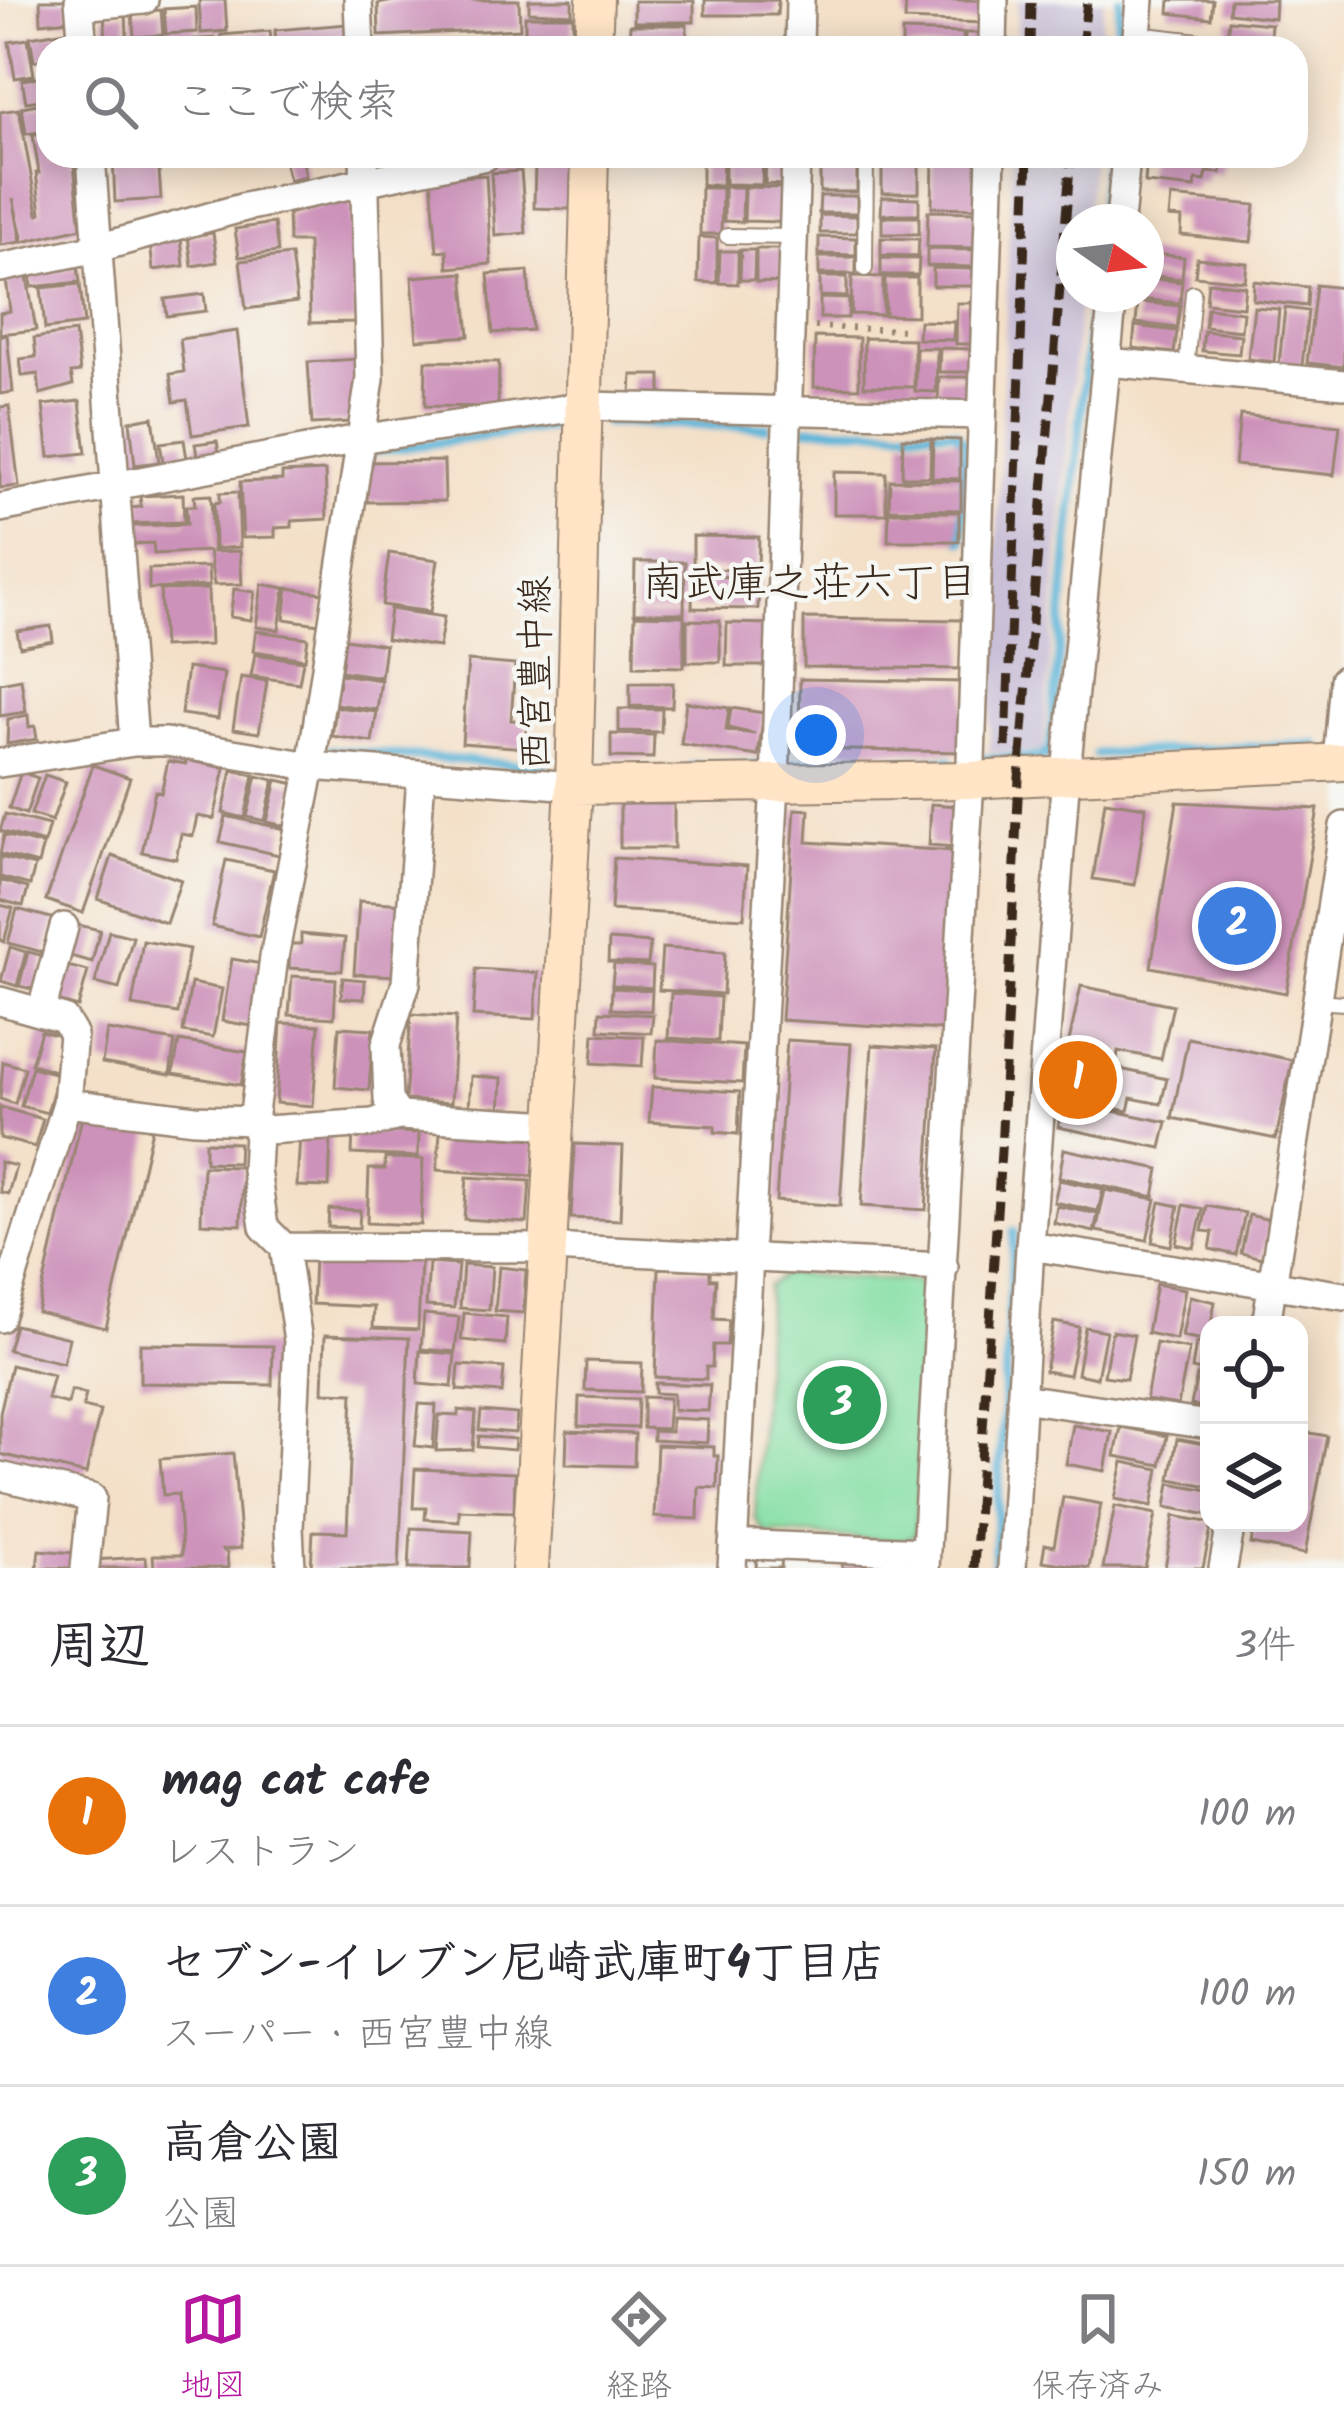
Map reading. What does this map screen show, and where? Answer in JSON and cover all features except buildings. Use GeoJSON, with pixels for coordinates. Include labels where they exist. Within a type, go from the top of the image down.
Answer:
{"type":"FeatureCollection","features":[{"type":"Feature","properties":{"kind":"main road"},"geometry":{"type":"LineString","coordinates":[[594,36],[595,0]]}},
{"type":"Feature","properties":{"kind":"main road","name":"西宮豊中線"},"geometry":{"type":"LineString","coordinates":[[590,168],[574,786],[969,780],[1340,762]]}},
{"type":"Feature","properties":{"kind":"main road"},"geometry":{"type":"LineString","coordinates":[[530,1568],[574,786]]}},
{"type":"Feature","properties":{"kind":"street"},"geometry":{"type":"LineString","coordinates":[[82,36],[79,3],[144,0]]}},
{"type":"Feature","properties":{"kind":"street"},"geometry":{"type":"LineString","coordinates":[[358,0],[360,36]]}},
{"type":"Feature","properties":{"kind":"street"},"geometry":{"type":"LineString","coordinates":[[799,36],[800,0]]}},
{"type":"Feature","properties":{"kind":"street"},"geometry":{"type":"LineString","coordinates":[[993,36],[994,0]]}},
{"type":"Feature","properties":{"kind":"street"},"geometry":{"type":"LineString","coordinates":[[1136,36],[1140,0]]}},
{"type":"Feature","properties":{"kind":"street"},"geometry":{"type":"LineString","coordinates":[[92,168],[134,742]]}},
{"type":"Feature","properties":{"kind":"street"},"geometry":{"type":"LineString","coordinates":[[0,268],[98,248],[364,168],[370,379],[311,766],[274,957],[253,1121],[258,1133],[256,1170],[264,1227],[284,1247],[298,1341],[291,1568]]}},
{"type":"Feature","properties":{"kind":"street"},"geometry":{"type":"LineString","coordinates":[[796,168],[775,783],[733,1556],[926,1560],[969,780],[991,168]]}},
{"type":"Feature","properties":{"kind":"street"},"geometry":{"type":"LineString","coordinates":[[1122,204],[1125,168]]}},
{"type":"Feature","properties":{"kind":"street"},"geometry":{"type":"LineString","coordinates":[[1012,1568],[1030,1246],[1066,773],[1111,312]]}},
{"type":"Feature","properties":{"kind":"street"},"geometry":{"type":"LineString","coordinates":[[1107,362],[1344,384]]}},
{"type":"Feature","properties":{"kind":"street"},"geometry":{"type":"LineString","coordinates":[[0,508],[359,439],[586,406],[982,416]]}},
{"type":"Feature","properties":{"kind":"street"},"geometry":{"type":"LineString","coordinates":[[1340,762],[1344,680]]}},
{"type":"Feature","properties":{"kind":"street"},"geometry":{"type":"LineString","coordinates":[[0,763],[134,742],[421,777],[574,786]]}},
{"type":"Feature","properties":{"kind":"street"},"geometry":{"type":"LineString","coordinates":[[400,1116],[388,1100],[386,1045],[406,983],[421,777]]}},
{"type":"Feature","properties":{"kind":"street"},"geometry":{"type":"LineString","coordinates":[[1268,1316],[1344,826]]}},
{"type":"Feature","properties":{"kind":"street"},"geometry":{"type":"LineString","coordinates":[[41,1012],[64,927]]}},
{"type":"Feature","properties":{"kind":"street"},"geometry":{"type":"LineString","coordinates":[[0,1001],[64,1019],[73,1034],[67,1103],[0,1318]]}},
{"type":"Feature","properties":{"kind":"street"},"geometry":{"type":"LineString","coordinates":[[67,1103],[253,1121],[266,1130],[372,1123],[400,1116],[555,1125]]}},
{"type":"Feature","properties":{"kind":"street"},"geometry":{"type":"LineString","coordinates":[[1030,1246],[1344,1296]]}},
{"type":"Feature","properties":{"kind":"street"},"geometry":{"type":"LineString","coordinates":[[284,1247],[549,1248],[944,1268]]}},
{"type":"Feature","properties":{"kind":"street"},"geometry":{"type":"LineString","coordinates":[[1021,1398],[1202,1424]]}},
{"type":"Feature","properties":{"kind":"street"},"geometry":{"type":"LineString","coordinates":[[0,1476],[92,1498],[85,1568]]}},
{"type":"Feature","properties":{"kind":"street"},"geometry":{"type":"LineString","coordinates":[[1223,1568],[1229,1532]]}},
{"type":"Feature","properties":{"kind":"lane"},"geometry":{"type":"LineString","coordinates":[[865,269],[866,168]]}},
{"type":"Feature","properties":{"kind":"lane"},"geometry":{"type":"LineString","coordinates":[[727,236],[794,237]]}},
{"type":"Feature","properties":{"kind":"lane"},"geometry":{"type":"LineString","coordinates":[[1186,369],[1193,293]]}},
{"type":"Feature","properties":{"kind":"lane"},"geometry":{"type":"LineString","coordinates":[[1314,1001],[1344,1003]]}},
{"type":"Feature","properties":{"kind":"path"},"geometry":{"type":"LineString","coordinates":[[792,327],[907,330]]}},
{"type":"Feature","properties":{"kind":"shaded area"},"geometry":{"type":"Polygon","coordinates":[[[1018,0],[1104,0],[1101,36],[1016,36],[1018,0]]]}},
{"type":"Feature","properties":{"kind":"shaded area"},"geometry":{"type":"Polygon","coordinates":[[[1012,168],[1091,168],[1088,204],[1056,204],[1056,312],[1079,312],[1043,752],[989,752],[1012,168]]]}},
{"type":"Feature","properties":{"kind":"green space"},"geometry":{"type":"Polygon","coordinates":[[[784,1274],[917,1281],[930,1292],[915,1535],[902,1541],[765,1533],[755,1518],[768,1286],[784,1274]]]}},
{"type":"Feature","properties":{"kind":"waterway"},"geometry":{"type":"LineString","coordinates":[[1117,36],[1120,0]]}},
{"type":"Feature","properties":{"kind":"waterway"},"geometry":{"type":"LineString","coordinates":[[1101,204],[1104,168]]}},
{"type":"Feature","properties":{"kind":"waterway"},"geometry":{"type":"LineString","coordinates":[[1042,757],[1050,749],[1090,312]]}},
{"type":"Feature","properties":{"kind":"waterway"},"geometry":{"type":"LineString","coordinates":[[606,423],[767,427]]}},
{"type":"Feature","properties":{"kind":"waterway"},"geometry":{"type":"LineString","coordinates":[[371,452],[558,426]]}},
{"type":"Feature","properties":{"kind":"waterway"},"geometry":{"type":"LineString","coordinates":[[806,428],[954,431],[965,443],[962,541]]}},
{"type":"Feature","properties":{"kind":"waterway"},"geometry":{"type":"LineString","coordinates":[[1096,754],[1316,744]]}},
{"type":"Feature","properties":{"kind":"waterway"},"geometry":{"type":"LineString","coordinates":[[330,750],[545,767]]}},
{"type":"Feature","properties":{"kind":"waterway"},"geometry":{"type":"LineString","coordinates":[[981,759],[1046,757]]}},
{"type":"Feature","properties":{"kind":"waterway"},"geometry":{"type":"LineString","coordinates":[[796,764],[950,760]]}},
{"type":"Feature","properties":{"kind":"waterway"},"geometry":{"type":"LineString","coordinates":[[692,766],[758,765]]}},
{"type":"Feature","properties":{"kind":"waterway"},"geometry":{"type":"LineString","coordinates":[[994,1568],[1014,1231]]}},
{"type":"Feature","properties":{"kind":"railway"},"geometry":{"type":"LineString","coordinates":[[1030,36],[1031,0]]}},
{"type":"Feature","properties":{"kind":"railway"},"geometry":{"type":"LineString","coordinates":[[1083,36],[1087,0]]}},
{"type":"Feature","properties":{"kind":"railway"},"geometry":{"type":"LineString","coordinates":[[1006,747],[1028,168]]}},
{"type":"Feature","properties":{"kind":"railway"},"geometry":{"type":"LineString","coordinates":[[974,1568],[1019,778],[1070,168]]}},
{"type":"Feature","properties":{"kind":"place","name":"セブン-イレブン尼崎武庫町4丁目店"},"geometry":{"type":"Point","coordinates":[1237,926]}},
{"type":"Feature","properties":{"kind":"place","name":"mag cat cafe"},"geometry":{"type":"Point","coordinates":[1078,1080]}},
{"type":"Feature","properties":{"kind":"place","name":"高倉公園"},"geometry":{"type":"Point","coordinates":[842,1405]}},
{"type":"Feature","properties":{"kind":"district","name":"南武庫之荘六丁目"},"geometry":{"type":"Point","coordinates":[810,584]}}]}
